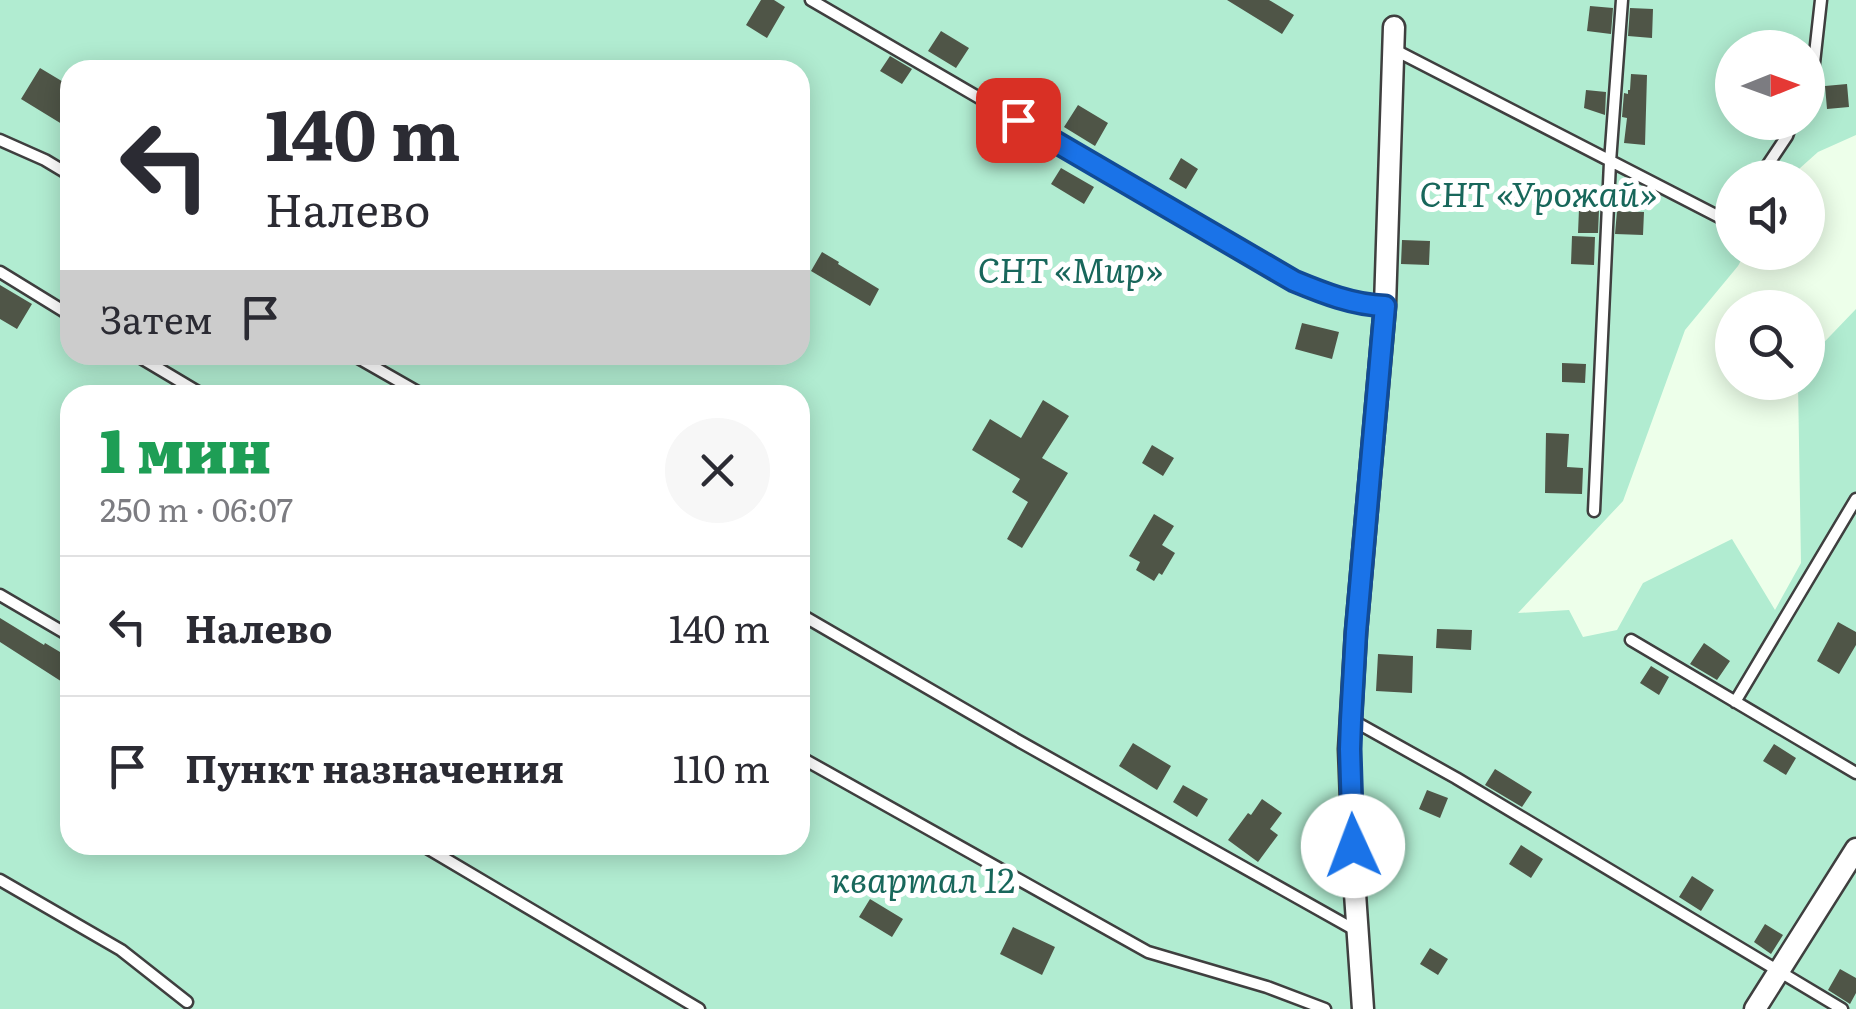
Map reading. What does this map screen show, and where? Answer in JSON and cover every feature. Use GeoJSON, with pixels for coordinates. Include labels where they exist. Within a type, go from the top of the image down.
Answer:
{"type":"FeatureCollection","features":[{"type":"Feature","properties":{"kind":"street"},"geometry":{"type":"LineString","coordinates":[[1363,1009],[1351,720],[1385,306],[1394,28]]}},
{"type":"Feature","properties":{"kind":"street"},"geometry":{"type":"LineString","coordinates":[[1754,1009],[1856,849]]}},
{"type":"Feature","properties":{"kind":"lane"},"geometry":{"type":"LineString","coordinates":[[811,0],[1294,281],[1323,294],[1385,306]]}},
{"type":"Feature","properties":{"kind":"lane"},"geometry":{"type":"LineString","coordinates":[[1594,511],[1610,162],[1622,0]]}},
{"type":"Feature","properties":{"kind":"lane"},"geometry":{"type":"LineString","coordinates":[[1817,30],[1820,0]]}},
{"type":"Feature","properties":{"kind":"lane"},"geometry":{"type":"LineString","coordinates":[[1393,49],[1715,215]]}},
{"type":"Feature","properties":{"kind":"lane"},"geometry":{"type":"LineString","coordinates":[[0,140],[60,168]]}},
{"type":"Feature","properties":{"kind":"lane"},"geometry":{"type":"LineString","coordinates":[[0,272],[60,309]]}},
{"type":"Feature","properties":{"kind":"lane"},"geometry":{"type":"LineString","coordinates":[[153,365],[186,385]]}},
{"type":"Feature","properties":{"kind":"lane"},"geometry":{"type":"LineString","coordinates":[[371,365],[406,385]]}},
{"type":"Feature","properties":{"kind":"lane"},"geometry":{"type":"LineString","coordinates":[[1735,702],[1856,500]]}},
{"type":"Feature","properties":{"kind":"lane"},"geometry":{"type":"LineString","coordinates":[[0,594],[60,630]]}},
{"type":"Feature","properties":{"kind":"lane"},"geometry":{"type":"LineString","coordinates":[[810,620],[1358,931]]}},
{"type":"Feature","properties":{"kind":"lane"},"geometry":{"type":"LineString","coordinates":[[1632,640],[1856,774]]}},
{"type":"Feature","properties":{"kind":"lane"},"geometry":{"type":"LineString","coordinates":[[1351,720],[1456,778],[1842,1009]]}},
{"type":"Feature","properties":{"kind":"lane"},"geometry":{"type":"LineString","coordinates":[[810,763],[1148,952],[1326,1009]]}},
{"type":"Feature","properties":{"kind":"lane"},"geometry":{"type":"LineString","coordinates":[[439,855],[699,1009]]}},
{"type":"Feature","properties":{"kind":"lane"},"geometry":{"type":"LineString","coordinates":[[0,880],[120,950],[187,1002]]}},
{"type":"Feature","properties":{"kind":"green space","name":"СНТ «Мир»"},"geometry":{"type":"Polygon","coordinates":[[[0,0],[1856,0],[1856,135],[1809,160],[1715,160],[1715,270],[1735,270],[1685,330],[1623,501],[1518,613],[1569,610],[1583,637],[1617,630],[1643,583],[1732,539],[1775,610],[1801,563],[1798,400],[1825,400],[1825,341],[1856,309],[1856,1009],[0,1009],[0,0]]]}},
{"type":"Feature","properties":{"kind":"building"},"geometry":{"type":"Polygon","coordinates":[[[761,0],[774,0],[785,7],[767,38],[746,25],[761,0]]]}},
{"type":"Feature","properties":{"kind":"building"},"geometry":{"type":"Polygon","coordinates":[[[1227,0],[1269,0],[1294,15],[1282,34],[1227,0]]]}},
{"type":"Feature","properties":{"kind":"building"},"geometry":{"type":"Polygon","coordinates":[[[1590,6],[1613,8],[1611,34],[1587,31],[1590,6]]]}},
{"type":"Feature","properties":{"kind":"building"},"geometry":{"type":"Polygon","coordinates":[[[1630,8],[1653,9],[1652,38],[1628,36],[1630,8]]]}},
{"type":"Feature","properties":{"kind":"building"},"geometry":{"type":"Polygon","coordinates":[[[941,31],[969,48],[956,68],[928,51],[941,31]]]}},
{"type":"Feature","properties":{"kind":"building"},"geometry":{"type":"Polygon","coordinates":[[[890,56],[912,69],[902,84],[880,71],[890,56]]]}},
{"type":"Feature","properties":{"kind":"building"},"geometry":{"type":"Polygon","coordinates":[[[40,68],[60,80],[60,123],[21,99],[40,68]]]}},
{"type":"Feature","properties":{"kind":"building"},"geometry":{"type":"Polygon","coordinates":[[[1631,74],[1647,75],[1645,145],[1624,143],[1624,93],[1630,90],[1631,74]]]}},
{"type":"Feature","properties":{"kind":"building"},"geometry":{"type":"Polygon","coordinates":[[[1017,80],[1034,90],[1024,108],[1006,97],[1017,80]]]}},
{"type":"Feature","properties":{"kind":"building"},"geometry":{"type":"Polygon","coordinates":[[[1847,84],[1849,107],[1827,109],[1825,86],[1847,84]]]}},
{"type":"Feature","properties":{"kind":"building"},"geometry":{"type":"Polygon","coordinates":[[[1586,90],[1606,92],[1605,115],[1584,108],[1586,90]]]}},
{"type":"Feature","properties":{"kind":"building"},"geometry":{"type":"Polygon","coordinates":[[[1078,105],[1108,123],[1095,146],[1064,127],[1078,105]]]}},
{"type":"Feature","properties":{"kind":"building"},"geometry":{"type":"Polygon","coordinates":[[[1181,158],[1198,169],[1186,189],[1169,179],[1181,158]]]}},
{"type":"Feature","properties":{"kind":"building"},"geometry":{"type":"Polygon","coordinates":[[[1061,168],[1094,187],[1084,204],[1051,184],[1061,168]]]}},
{"type":"Feature","properties":{"kind":"building"},"geometry":{"type":"Polygon","coordinates":[[[1579,209],[1599,210],[1598,233],[1578,233],[1579,209]]]}},
{"type":"Feature","properties":{"kind":"building"},"geometry":{"type":"Polygon","coordinates":[[[1617,211],[1644,212],[1643,235],[1615,234],[1617,211]]]}},
{"type":"Feature","properties":{"kind":"building"},"geometry":{"type":"Polygon","coordinates":[[[1572,236],[1595,237],[1594,265],[1571,264],[1572,236]]]}},
{"type":"Feature","properties":{"kind":"building"},"geometry":{"type":"Polygon","coordinates":[[[1402,240],[1430,241],[1429,265],[1401,264],[1402,240]]]}},
{"type":"Feature","properties":{"kind":"building"},"geometry":{"type":"Polygon","coordinates":[[[822,252],[879,289],[870,306],[811,271],[822,252]]]}},
{"type":"Feature","properties":{"kind":"building"},"geometry":{"type":"Polygon","coordinates":[[[0,285],[32,304],[17,329],[0,319],[0,285]]]}},
{"type":"Feature","properties":{"kind":"building"},"geometry":{"type":"Polygon","coordinates":[[[1302,323],[1339,332],[1332,359],[1295,349],[1302,323]]]}},
{"type":"Feature","properties":{"kind":"building"},"geometry":{"type":"Polygon","coordinates":[[[1562,363],[1586,364],[1585,383],[1562,382],[1562,363]]]}},
{"type":"Feature","properties":{"kind":"building"},"geometry":{"type":"Polygon","coordinates":[[[1043,400],[1069,416],[1042,458],[1068,473],[1022,548],[1007,539],[1028,502],[1012,492],[1020,479],[972,450],[990,419],[1021,438],[1043,400]]]}},
{"type":"Feature","properties":{"kind":"building"},"geometry":{"type":"Polygon","coordinates":[[[1546,433],[1569,434],[1567,467],[1583,468],[1582,494],[1545,493],[1546,433]]]}},
{"type":"Feature","properties":{"kind":"building"},"geometry":{"type":"Polygon","coordinates":[[[1152,445],[1174,458],[1163,476],[1142,463],[1152,445]]]}},
{"type":"Feature","properties":{"kind":"building"},"geometry":{"type":"Polygon","coordinates":[[[1154,514],[1174,526],[1162,545],[1175,553],[1154,581],[1136,570],[1140,562],[1129,556],[1154,514]]]}},
{"type":"Feature","properties":{"kind":"building"},"geometry":{"type":"Polygon","coordinates":[[[0,618],[60,652],[60,681],[0,642],[0,618]]]}},
{"type":"Feature","properties":{"kind":"building"},"geometry":{"type":"Polygon","coordinates":[[[1838,622],[1856,632],[1856,645],[1839,674],[1817,661],[1838,622]]]}},
{"type":"Feature","properties":{"kind":"building"},"geometry":{"type":"Polygon","coordinates":[[[1437,629],[1472,630],[1471,650],[1436,648],[1437,629]]]}},
{"type":"Feature","properties":{"kind":"building"},"geometry":{"type":"Polygon","coordinates":[[[1704,643],[1730,661],[1717,680],[1690,664],[1704,643]]]}},
{"type":"Feature","properties":{"kind":"building"},"geometry":{"type":"Polygon","coordinates":[[[1378,654],[1413,656],[1412,693],[1376,691],[1378,654]]]}},
{"type":"Feature","properties":{"kind":"building"},"geometry":{"type":"Polygon","coordinates":[[[1651,666],[1669,677],[1659,695],[1640,683],[1651,666]]]}},
{"type":"Feature","properties":{"kind":"building"},"geometry":{"type":"Polygon","coordinates":[[[1133,743],[1171,766],[1157,790],[1119,766],[1133,743]]]}},
{"type":"Feature","properties":{"kind":"building"},"geometry":{"type":"Polygon","coordinates":[[[1774,744],[1796,758],[1786,775],[1763,761],[1774,744]]]}},
{"type":"Feature","properties":{"kind":"building"},"geometry":{"type":"Polygon","coordinates":[[[1495,769],[1532,792],[1522,807],[1485,785],[1495,769]]]}},
{"type":"Feature","properties":{"kind":"building"},"geometry":{"type":"Polygon","coordinates":[[[1183,785],[1208,799],[1197,817],[1173,802],[1183,785]]]}},
{"type":"Feature","properties":{"kind":"building"},"geometry":{"type":"Polygon","coordinates":[[[1427,790],[1448,798],[1440,818],[1419,809],[1427,790]]]}},
{"type":"Feature","properties":{"kind":"building"},"geometry":{"type":"Polygon","coordinates":[[[1262,799],[1282,813],[1270,829],[1278,835],[1258,862],[1228,840],[1262,799]]]}},
{"type":"Feature","properties":{"kind":"building"},"geometry":{"type":"Polygon","coordinates":[[[1521,845],[1543,859],[1531,878],[1509,864],[1521,845]]]}},
{"type":"Feature","properties":{"kind":"building"},"geometry":{"type":"Polygon","coordinates":[[[1692,876],[1714,890],[1701,911],[1679,897],[1692,876]]]}},
{"type":"Feature","properties":{"kind":"building"},"geometry":{"type":"Polygon","coordinates":[[[870,899],[903,919],[892,937],[859,917],[870,899]]]}},
{"type":"Feature","properties":{"kind":"building"},"geometry":{"type":"Polygon","coordinates":[[[1765,924],[1783,935],[1771,954],[1754,942],[1765,924]]]}},
{"type":"Feature","properties":{"kind":"building"},"geometry":{"type":"Polygon","coordinates":[[[1013,927],[1055,947],[1042,975],[1000,954],[1013,927]]]}},
{"type":"Feature","properties":{"kind":"building"},"geometry":{"type":"Polygon","coordinates":[[[1430,948],[1448,959],[1438,975],[1420,964],[1430,948]]]}},
{"type":"Feature","properties":{"kind":"building"},"geometry":{"type":"Polygon","coordinates":[[[1840,969],[1856,978],[1856,993],[1850,1004],[1828,990],[1840,969]]]}},
{"type":"Feature","properties":{"kind":"route"},"geometry":{"type":"LineString","coordinates":[[1018,120],[1294,281],[1323,294],[1385,306],[1356,632],[1350,749],[1353,846]]}},
{"type":"Feature","properties":{"kind":"park label","name":"СНТ «Урожай»"},"geometry":{"type":"Point","coordinates":[1538,195]}},
{"type":"Feature","properties":{"kind":"park label","name":"квартал 12"},"geometry":{"type":"Point","coordinates":[923,881]}}]}
